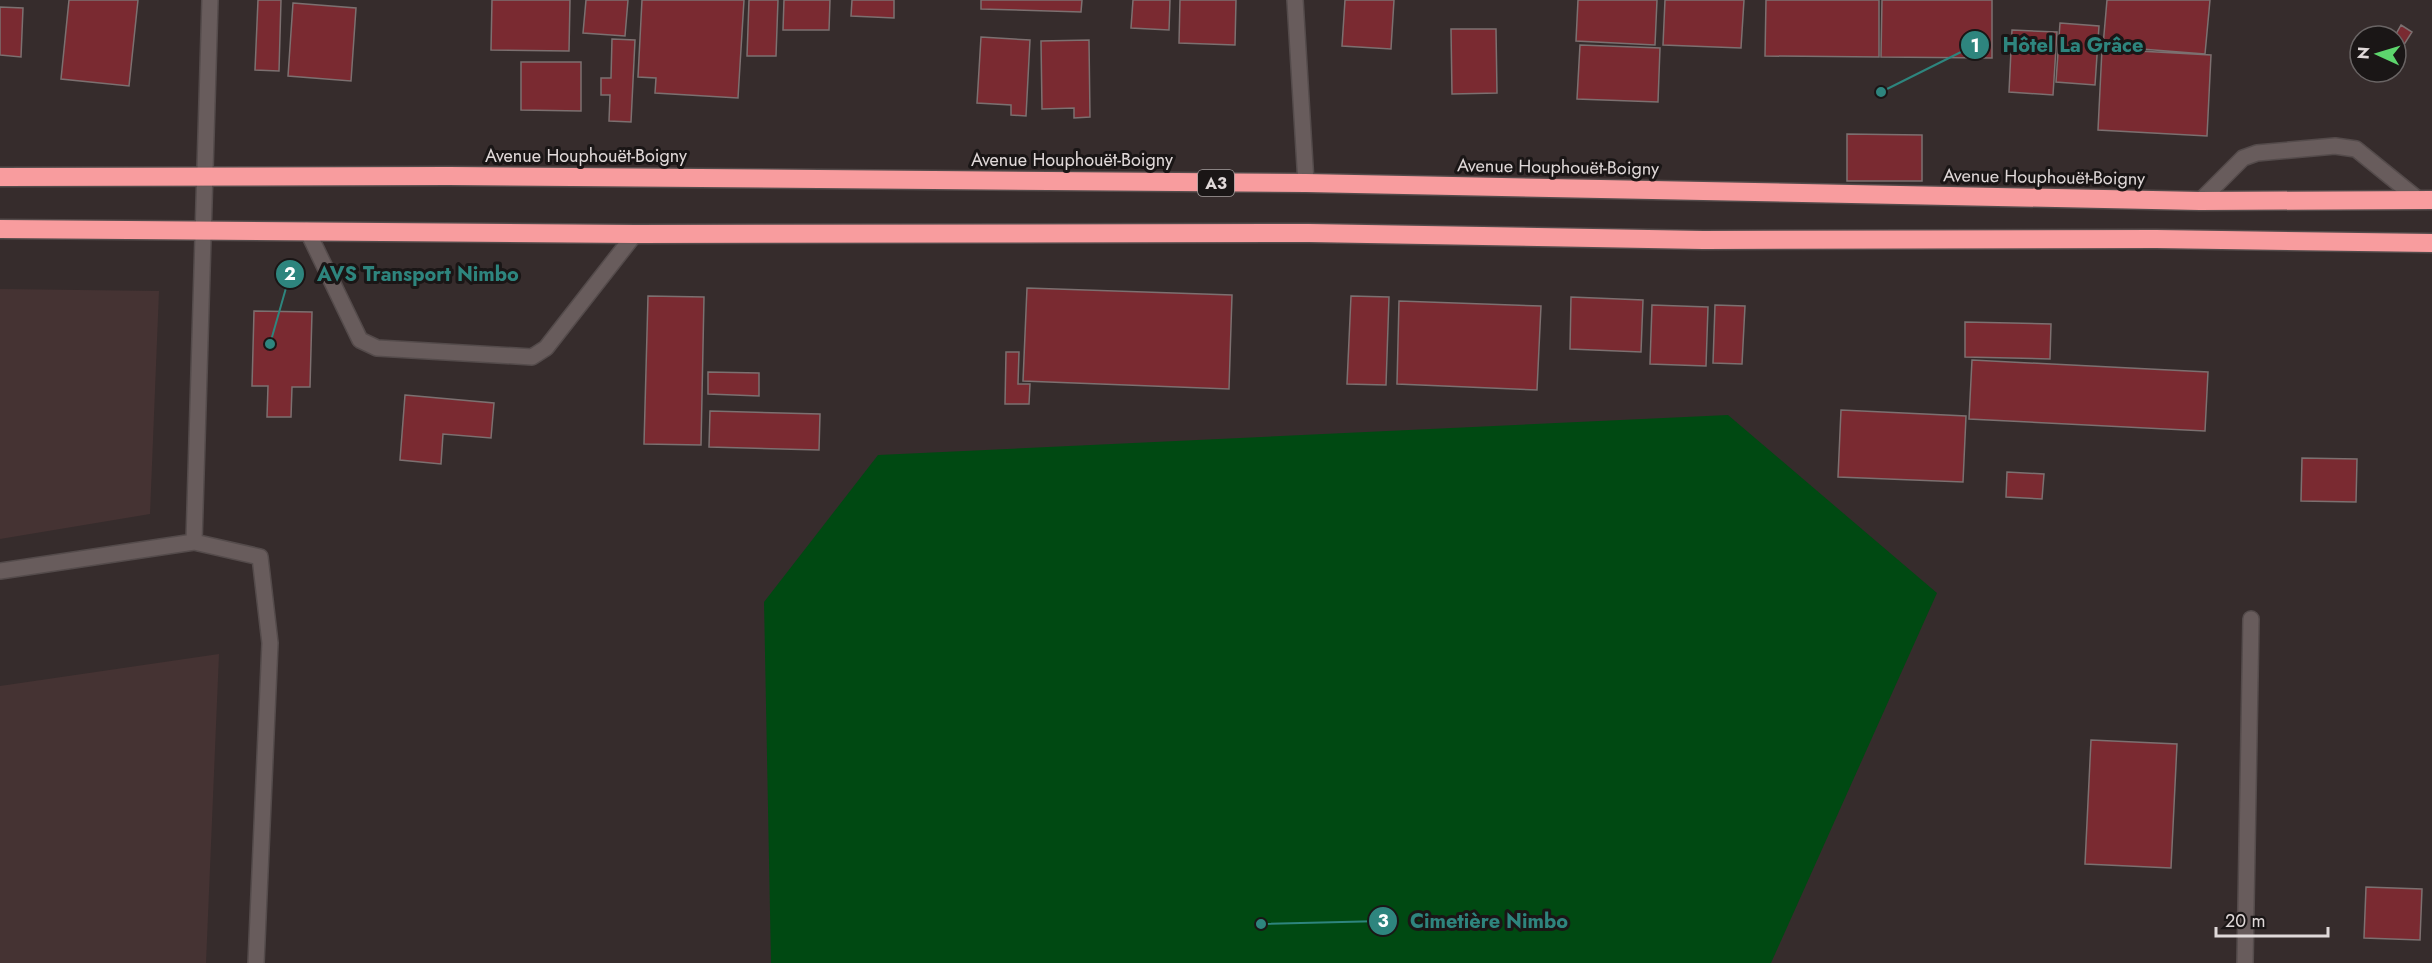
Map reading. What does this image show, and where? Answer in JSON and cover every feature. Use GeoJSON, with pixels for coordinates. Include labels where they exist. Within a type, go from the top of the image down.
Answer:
{"type":"FeatureCollection","features":[{"type":"Feature","properties":{"kind":"highway","name":"Avenue Houphouët-Boigny"},"geometry":{"type":"LineString","coordinates":[[0,177],[461,176],[1306,183],[2200,201],[2426,200]]}},
{"type":"Feature","properties":{"kind":"highway"},"geometry":{"type":"LineString","coordinates":[[0,229],[635,234],[1309,233],[1703,240],[2156,239],[2429,248]]}},
{"type":"Feature","properties":{"kind":"street"},"geometry":{"type":"LineString","coordinates":[[194,542],[210,0]]}},
{"type":"Feature","properties":{"kind":"street"},"geometry":{"type":"LineString","coordinates":[[1295,0],[1306,183]]}},
{"type":"Feature","properties":{"kind":"street"},"geometry":{"type":"LineString","coordinates":[[2200,201],[2243,158],[2257,153],[2336,146],[2356,149],[2426,200]]}},
{"type":"Feature","properties":{"kind":"street"},"geometry":{"type":"LineString","coordinates":[[307,230],[360,340],[377,348],[532,357],[546,348],[635,234]]}},
{"type":"Feature","properties":{"kind":"street"},"geometry":{"type":"LineString","coordinates":[[0,571],[194,542],[260,557],[270,643],[256,963]]}},
{"type":"Feature","properties":{"kind":"street"},"geometry":{"type":"LineString","coordinates":[[2245,963],[2251,619]]}},
{"type":"Feature","properties":{"kind":"shaded area"},"geometry":{"type":"Polygon","coordinates":[[[0,289],[159,291],[150,514],[0,539],[0,289]]]}},
{"type":"Feature","properties":{"kind":"shaded area"},"geometry":{"type":"Polygon","coordinates":[[[219,654],[206,963],[0,963],[0,686],[219,654]]]}},
{"type":"Feature","properties":{"kind":"green space"},"geometry":{"type":"Polygon","coordinates":[[[1728,415],[1937,593],[1771,963],[771,963],[764,602],[878,455],[1728,415]]]}},
{"type":"Feature","properties":{"kind":"building"},"geometry":{"type":"Polygon","coordinates":[[[69,0],[138,0],[129,86],[61,79],[69,0]]]}},
{"type":"Feature","properties":{"kind":"building"},"geometry":{"type":"Polygon","coordinates":[[[258,0],[281,0],[279,71],[255,70],[258,0]]]}},
{"type":"Feature","properties":{"kind":"building"},"geometry":{"type":"Polygon","coordinates":[[[492,0],[570,0],[569,51],[491,50],[492,0]]]}},
{"type":"Feature","properties":{"kind":"building"},"geometry":{"type":"Polygon","coordinates":[[[586,0],[628,0],[625,36],[583,33],[586,0]]]}},
{"type":"Feature","properties":{"kind":"building"},"geometry":{"type":"Polygon","coordinates":[[[642,0],[744,0],[738,98],[655,93],[656,78],[638,77],[642,0]]]}},
{"type":"Feature","properties":{"kind":"building"},"geometry":{"type":"Polygon","coordinates":[[[749,0],[778,0],[776,56],[747,56],[749,0]]]}},
{"type":"Feature","properties":{"kind":"building"},"geometry":{"type":"Polygon","coordinates":[[[784,0],[830,0],[829,30],[783,30],[784,0]]]}},
{"type":"Feature","properties":{"kind":"building"},"geometry":{"type":"Polygon","coordinates":[[[852,0],[894,0],[894,18],[851,16],[852,0]]]}},
{"type":"Feature","properties":{"kind":"building"},"geometry":{"type":"Polygon","coordinates":[[[981,0],[1082,0],[1081,12],[981,9],[981,0]]]}},
{"type":"Feature","properties":{"kind":"building"},"geometry":{"type":"Polygon","coordinates":[[[1133,0],[1170,0],[1169,30],[1131,28],[1133,0]]]}},
{"type":"Feature","properties":{"kind":"building"},"geometry":{"type":"Polygon","coordinates":[[[1180,0],[1236,0],[1235,45],[1179,43],[1180,0]]]}},
{"type":"Feature","properties":{"kind":"building"},"geometry":{"type":"Polygon","coordinates":[[[1345,0],[1394,0],[1391,49],[1342,46],[1345,0]]]}},
{"type":"Feature","properties":{"kind":"building"},"geometry":{"type":"Polygon","coordinates":[[[1578,0],[1657,0],[1655,45],[1576,41],[1578,0]]]}},
{"type":"Feature","properties":{"kind":"building"},"geometry":{"type":"Polygon","coordinates":[[[1665,0],[1744,0],[1741,48],[1663,45],[1665,0]]]}},
{"type":"Feature","properties":{"kind":"building"},"geometry":{"type":"Polygon","coordinates":[[[1766,0],[1879,0],[1879,57],[1765,56],[1766,0]]]}},
{"type":"Feature","properties":{"kind":"building"},"geometry":{"type":"Polygon","coordinates":[[[1882,0],[1992,0],[1992,58],[1881,57],[1882,0]]]}},
{"type":"Feature","properties":{"kind":"building"},"geometry":{"type":"Polygon","coordinates":[[[2107,0],[2210,0],[2205,54],[2103,46],[2107,0]]]}},
{"type":"Feature","properties":{"kind":"building"},"geometry":{"type":"Polygon","coordinates":[[[293,3],[356,8],[351,81],[288,76],[293,3]]]}},
{"type":"Feature","properties":{"kind":"building"},"geometry":{"type":"Polygon","coordinates":[[[0,7],[23,8],[21,57],[0,55],[0,7]]]}},
{"type":"Feature","properties":{"kind":"building"},"geometry":{"type":"Polygon","coordinates":[[[2060,23],[2099,26],[2095,85],[2056,82],[2060,23]]]}},
{"type":"Feature","properties":{"kind":"building"},"geometry":{"type":"Polygon","coordinates":[[[1451,29],[1496,29],[1497,93],[1452,94],[1451,29]]]}},
{"type":"Feature","properties":{"kind":"building"},"geometry":{"type":"Polygon","coordinates":[[[2012,30],[2057,32],[2053,95],[2009,92],[2012,30]]]}},
{"type":"Feature","properties":{"kind":"building"},"geometry":{"type":"Polygon","coordinates":[[[981,37],[1030,40],[1026,116],[1011,115],[1011,105],[977,103],[981,37]]]}},
{"type":"Feature","properties":{"kind":"building"},"geometry":{"type":"Polygon","coordinates":[[[612,39],[635,40],[631,122],[609,121],[610,95],[601,95],[601,78],[611,78],[612,39]]]}},
{"type":"Feature","properties":{"kind":"building"},"geometry":{"type":"Polygon","coordinates":[[[1089,40],[1090,117],[1074,118],[1074,108],[1042,109],[1041,41],[1089,40]]]}},
{"type":"Feature","properties":{"kind":"building"},"geometry":{"type":"Polygon","coordinates":[[[1580,45],[1660,48],[1658,102],[1577,99],[1580,45]]]}},
{"type":"Feature","properties":{"kind":"building"},"geometry":{"type":"Polygon","coordinates":[[[2102,49],[2211,55],[2207,136],[2098,130],[2102,49]]]}},
{"type":"Feature","properties":{"kind":"building"},"geometry":{"type":"Polygon","coordinates":[[[521,62],[581,62],[581,111],[521,110],[521,62]]]}},
{"type":"Feature","properties":{"kind":"building"},"geometry":{"type":"Polygon","coordinates":[[[1847,134],[1922,135],[1922,181],[1847,181],[1847,134]]]}},
{"type":"Feature","properties":{"kind":"building"},"geometry":{"type":"Polygon","coordinates":[[[1027,288],[1232,295],[1229,389],[1023,381],[1027,288]]]}},
{"type":"Feature","properties":{"kind":"building"},"geometry":{"type":"Polygon","coordinates":[[[648,296],[704,297],[701,445],[644,444],[648,296]]]}},
{"type":"Feature","properties":{"kind":"building"},"geometry":{"type":"Polygon","coordinates":[[[1351,296],[1389,297],[1386,385],[1347,384],[1351,296]]]}},
{"type":"Feature","properties":{"kind":"building"},"geometry":{"type":"Polygon","coordinates":[[[1571,297],[1643,300],[1641,352],[1570,349],[1571,297]]]}},
{"type":"Feature","properties":{"kind":"building"},"geometry":{"type":"Polygon","coordinates":[[[1399,301],[1541,306],[1537,390],[1397,384],[1399,301]]]}},
{"type":"Feature","properties":{"kind":"building"},"geometry":{"type":"Polygon","coordinates":[[[1652,305],[1708,307],[1706,366],[1650,364],[1652,305]]]}},
{"type":"Feature","properties":{"kind":"building"},"geometry":{"type":"Polygon","coordinates":[[[1715,305],[1745,306],[1742,364],[1713,363],[1715,305]]]}},
{"type":"Feature","properties":{"kind":"building"},"geometry":{"type":"Polygon","coordinates":[[[254,311],[312,312],[310,387],[292,387],[291,417],[267,417],[268,386],[252,386],[254,311]]]}},
{"type":"Feature","properties":{"kind":"building"},"geometry":{"type":"Polygon","coordinates":[[[1965,322],[2051,324],[2050,359],[1965,357],[1965,322]]]}},
{"type":"Feature","properties":{"kind":"building"},"geometry":{"type":"Polygon","coordinates":[[[1006,352],[1019,352],[1018,384],[1030,384],[1029,404],[1005,404],[1006,352]]]}},
{"type":"Feature","properties":{"kind":"building"},"geometry":{"type":"Polygon","coordinates":[[[1972,360],[2208,372],[2205,431],[1969,419],[1972,360]]]}},
{"type":"Feature","properties":{"kind":"building"},"geometry":{"type":"Polygon","coordinates":[[[708,372],[759,373],[759,396],[708,394],[708,372]]]}},
{"type":"Feature","properties":{"kind":"building"},"geometry":{"type":"Polygon","coordinates":[[[405,395],[494,403],[491,438],[443,434],[441,464],[400,460],[405,395]]]}},
{"type":"Feature","properties":{"kind":"building"},"geometry":{"type":"Polygon","coordinates":[[[1841,410],[1966,416],[1963,482],[1838,477],[1841,410]]]}},
{"type":"Feature","properties":{"kind":"building"},"geometry":{"type":"Polygon","coordinates":[[[710,411],[820,414],[819,450],[709,447],[710,411]]]}},
{"type":"Feature","properties":{"kind":"building"},"geometry":{"type":"Polygon","coordinates":[[[2302,458],[2357,459],[2356,502],[2301,501],[2302,458]]]}},
{"type":"Feature","properties":{"kind":"building"},"geometry":{"type":"Polygon","coordinates":[[[2007,472],[2044,474],[2042,499],[2006,497],[2007,472]]]}},
{"type":"Feature","properties":{"kind":"building"},"geometry":{"type":"Polygon","coordinates":[[[2091,740],[2177,744],[2171,868],[2085,864],[2091,740]]]}},
{"type":"Feature","properties":{"kind":"building"},"geometry":{"type":"Polygon","coordinates":[[[2366,887],[2422,889],[2420,940],[2364,938],[2366,887]]]}},
{"type":"Feature","properties":{"kind":"place","name":"Hôtel La Grâce"},"geometry":{"type":"Point","coordinates":[1881,92]}},
{"type":"Feature","properties":{"kind":"place","name":"AVS Transport Nimbo"},"geometry":{"type":"Point","coordinates":[270,344]}},
{"type":"Feature","properties":{"kind":"place","name":"Cimetière Nimbo"},"geometry":{"type":"Point","coordinates":[1261,924]}}]}
